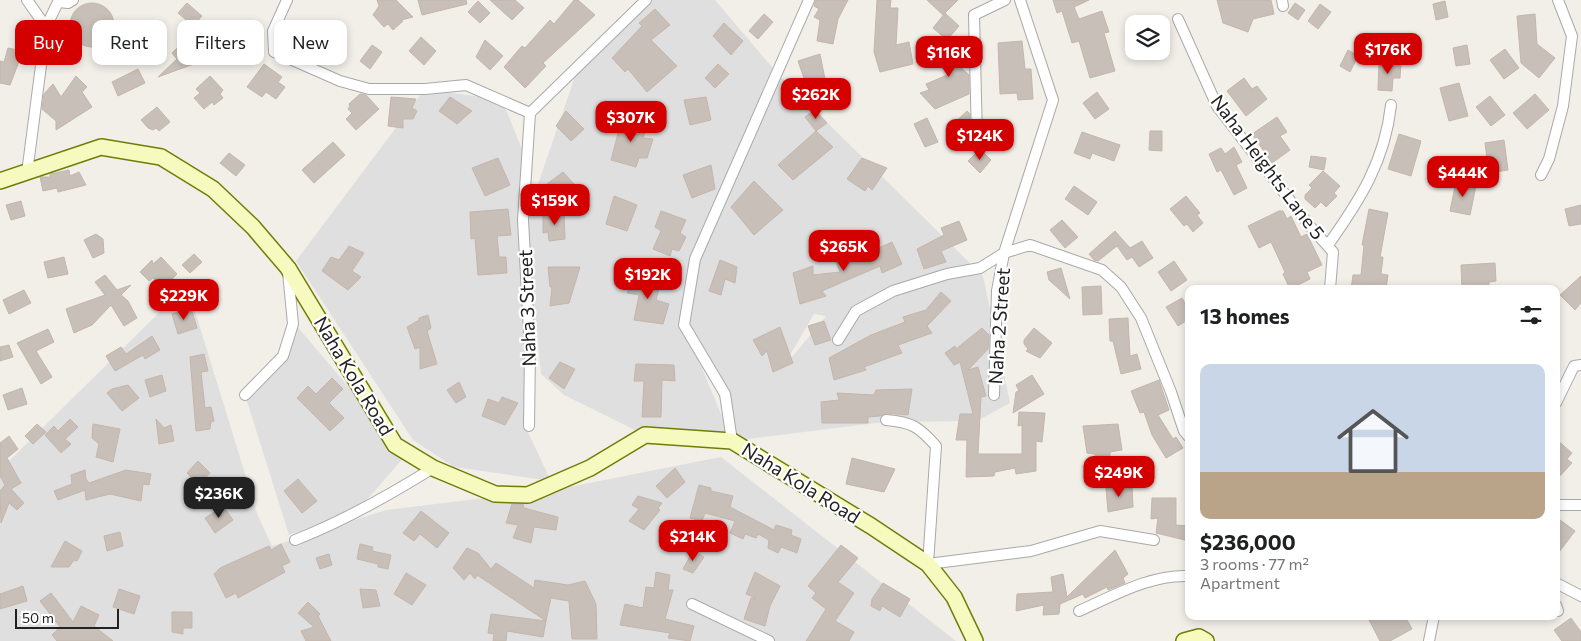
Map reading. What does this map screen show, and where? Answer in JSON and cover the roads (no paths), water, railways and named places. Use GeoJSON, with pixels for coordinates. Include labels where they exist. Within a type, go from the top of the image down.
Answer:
{"type":"FeatureCollection","features":[{"type":"Feature","properties":{"kind":"street"},"geometry":{"type":"LineString","coordinates":[[27,0],[41,20]]}},
{"type":"Feature","properties":{"kind":"street"},"geometry":{"type":"LineString","coordinates":[[50,20],[59,1],[68,3],[72,0]]}},
{"type":"Feature","properties":{"kind":"street"},"geometry":{"type":"LineString","coordinates":[[287,0],[273,31],[274,52],[302,66],[340,81],[369,89],[425,89],[466,84],[530,113],[646,0]]}},
{"type":"Feature","properties":{"kind":"street"},"geometry":{"type":"LineString","coordinates":[[732,441],[725,394],[684,325],[695,259],[809,0]]}},
{"type":"Feature","properties":{"kind":"street"},"geometry":{"type":"LineString","coordinates":[[977,138],[974,15],[1005,0]]}},
{"type":"Feature","properties":{"kind":"street","name":"Naha 2 Street"},"geometry":{"type":"LineString","coordinates":[[994,395],[997,291],[1004,254],[1053,100],[1020,0]]}},
{"type":"Feature","properties":{"kind":"street"},"geometry":{"type":"LineString","coordinates":[[1541,175],[1549,159],[1563,106],[1572,36],[1558,0]]}},
{"type":"Feature","properties":{"kind":"street","name":"Naha Heights Lane 5"},"geometry":{"type":"LineString","coordinates":[[1178,18],[1217,106],[1309,225],[1334,252],[1330,285]]}},
{"type":"Feature","properties":{"kind":"street"},"geometry":{"type":"LineString","coordinates":[[27,173],[42,65]]}},
{"type":"Feature","properties":{"kind":"street"},"geometry":{"type":"LineString","coordinates":[[1328,246],[1357,204],[1382,154],[1391,105]]}},
{"type":"Feature","properties":{"kind":"street","name":"Naha 3 Street"},"geometry":{"type":"LineString","coordinates":[[528,426],[530,350],[523,220],[530,113]]}},
{"type":"Feature","properties":{"kind":"street","name":"Naha Kola Road"},"geometry":{"type":"LineString","coordinates":[[0,181],[101,147],[161,158],[213,189],[253,227],[288,268],[395,446],[433,468],[495,494],[528,495],[590,468],[646,435],[732,441],[871,526],[928,564],[954,597],[975,641]]}},
{"type":"Feature","properties":{"kind":"street"},"geometry":{"type":"LineString","coordinates":[[838,340],[856,311],[893,291],[947,274],[980,268],[1004,254],[1030,245],[1102,270],[1121,287],[1140,318],[1171,392],[1185,432]]}},
{"type":"Feature","properties":{"kind":"street"},"geometry":{"type":"LineString","coordinates":[[245,395],[283,356],[293,324],[288,268]]}},
{"type":"Feature","properties":{"kind":"street"},"geometry":{"type":"LineString","coordinates":[[1560,395],[1574,366],[1581,365]]}},
{"type":"Feature","properties":{"kind":"street"},"geometry":{"type":"LineString","coordinates":[[886,420],[906,422],[921,429],[936,446],[928,564],[1031,551],[1100,530],[1154,540]]}},
{"type":"Feature","properties":{"kind":"street"},"geometry":{"type":"LineString","coordinates":[[295,540],[330,527],[371,506],[433,468]]}},
{"type":"Feature","properties":{"kind":"street"},"geometry":{"type":"LineString","coordinates":[[1560,505],[1581,505]]}},
{"type":"Feature","properties":{"kind":"street"},"geometry":{"type":"LineString","coordinates":[[1079,611],[1138,585],[1185,576]]}},
{"type":"Feature","properties":{"kind":"street"},"geometry":{"type":"LineString","coordinates":[[1560,585],[1581,596]]}},
{"type":"Feature","properties":{"kind":"street"},"geometry":{"type":"LineString","coordinates":[[692,604],[769,641]]}},
{"type":"Feature","properties":{"kind":"street"},"geometry":{"type":"LineString","coordinates":[[1428,641],[1433,620]]}},
{"type":"Feature","properties":{"kind":"street"},"geometry":{"type":"LineString","coordinates":[[1184,641],[1199,637],[1206,641]]}}]}
